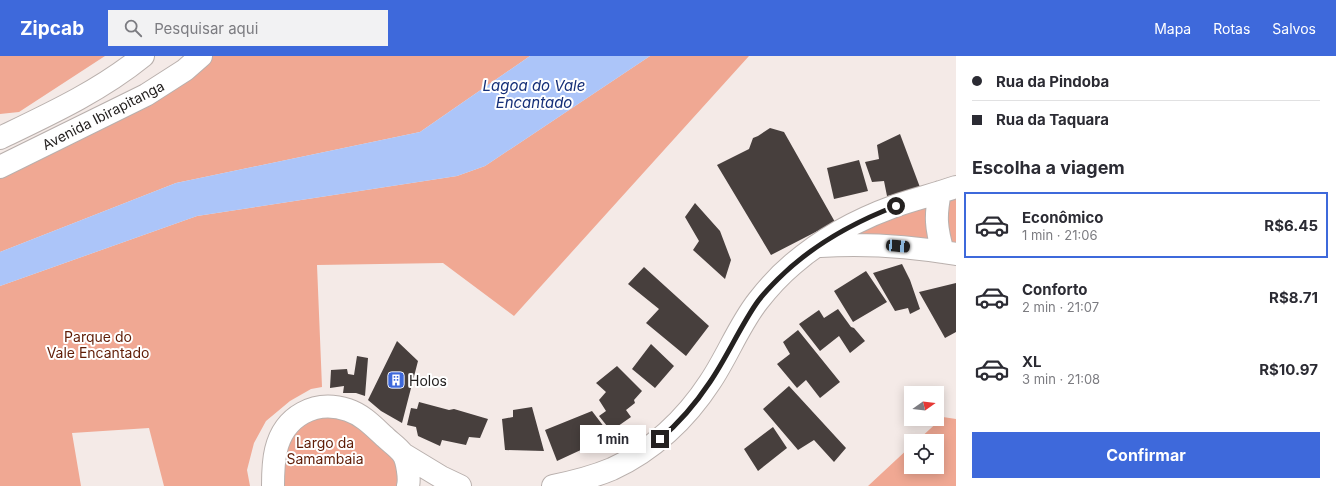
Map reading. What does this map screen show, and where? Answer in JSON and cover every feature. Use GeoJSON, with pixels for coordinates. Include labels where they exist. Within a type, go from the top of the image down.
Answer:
{"type":"FeatureCollection","features":[{"type":"Feature","properties":{"kind":"street","name":"Avenida Ibirapitanga"},"geometry":{"type":"LineString","coordinates":[[0,138],[77,101],[129,68],[143,56]]}},
{"type":"Feature","properties":{"kind":"street","name":"Avenida Ibirapitanga"},"geometry":{"type":"LineString","coordinates":[[0,167],[146,95],[185,70],[201,56]]}},
{"type":"Feature","properties":{"kind":"street"},"geometry":{"type":"LineString","coordinates":[[554,486],[611,470],[642,453],[669,431],[693,406],[710,382],[757,302],[794,264],[836,234],[869,217],[896,206],[948,190]]}},
{"type":"Feature","properties":{"kind":"street"},"geometry":{"type":"LineString","coordinates":[[948,190],[936,208],[936,222],[938,236],[949,253]]}},
{"type":"Feature","properties":{"kind":"street"},"geometry":{"type":"LineString","coordinates":[[817,247],[877,244],[949,253]]}},
{"type":"Feature","properties":{"kind":"street"},"geometry":{"type":"LineString","coordinates":[[273,486],[273,469],[276,449],[283,431],[294,418],[307,410],[323,407],[337,407],[349,410],[361,416],[403,454],[441,477],[460,486]]}},
{"type":"Feature","properties":{"kind":"street"},"geometry":{"type":"LineString","coordinates":[[403,454],[408,468],[408,486]]}},
{"type":"Feature","properties":{"kind":"green space"},"geometry":{"type":"Polygon","coordinates":[[[0,56],[105,56],[19,112],[0,114],[0,56]]]}},
{"type":"Feature","properties":{"kind":"green space"},"geometry":{"type":"Polygon","coordinates":[[[207,56],[530,56],[420,132],[176,183],[0,252],[0,176],[207,56]]]}},
{"type":"Feature","properties":{"kind":"green space","name":"Parque do Vale Encantado"},"geometry":{"type":"Polygon","coordinates":[[[650,56],[749,56],[514,316],[443,263],[317,265],[322,387],[311,389],[290,401],[266,421],[254,443],[247,470],[250,486],[164,486],[149,428],[72,433],[81,486],[0,486],[0,286],[197,216],[457,176],[485,166],[650,56]]]}},
{"type":"Feature","properties":{"kind":"green space"},"geometry":{"type":"Polygon","coordinates":[[[956,193],[956,249],[835,241],[956,193]]]}},
{"type":"Feature","properties":{"kind":"green space","name":"Largo da Samambaia"},"geometry":{"type":"Polygon","coordinates":[[[328,414],[355,422],[395,459],[400,486],[279,486],[291,428],[328,414]]]}},
{"type":"Feature","properties":{"kind":"green space"},"geometry":{"type":"Polygon","coordinates":[[[944,417],[956,419],[956,486],[868,486],[904,453],[904,474],[944,474],[944,434],[925,434],[933,426],[944,426],[944,417]]]}},
{"type":"Feature","properties":{"kind":"water","name":"Lagoa do Vale Encantado"},"geometry":{"type":"Polygon","coordinates":[[[530,56],[650,56],[485,166],[457,176],[197,216],[0,286],[0,252],[176,183],[420,132],[530,56]]]}},
{"type":"Feature","properties":{"kind":"building"},"geometry":{"type":"Polygon","coordinates":[[[770,128],[784,132],[835,222],[771,255],[717,165],[749,149],[753,138],[770,128]]]}},
{"type":"Feature","properties":{"kind":"building"},"geometry":{"type":"Polygon","coordinates":[[[900,134],[921,190],[887,196],[884,181],[872,182],[865,162],[879,159],[877,145],[900,134]]]}},
{"type":"Feature","properties":{"kind":"building"},"geometry":{"type":"Polygon","coordinates":[[[859,160],[868,191],[834,199],[827,168],[859,160]]]}},
{"type":"Feature","properties":{"kind":"building"},"geometry":{"type":"Polygon","coordinates":[[[695,203],[720,231],[731,260],[725,279],[693,250],[699,241],[685,217],[695,203]]]}},
{"type":"Feature","properties":{"kind":"building"},"geometry":{"type":"Polygon","coordinates":[[[902,264],[910,280],[920,309],[910,314],[908,308],[895,311],[873,273],[902,264]]]}},
{"type":"Feature","properties":{"kind":"building"},"geometry":{"type":"Polygon","coordinates":[[[644,267],[709,326],[686,356],[646,323],[659,309],[628,284],[644,267]]]}},
{"type":"Feature","properties":{"kind":"building"},"geometry":{"type":"Polygon","coordinates":[[[866,271],[887,302],[853,322],[834,291],[866,271]]]}},
{"type":"Feature","properties":{"kind":"building"},"geometry":{"type":"Polygon","coordinates":[[[956,283],[956,332],[945,338],[919,292],[956,283]]]}},
{"type":"Feature","properties":{"kind":"building"},"geometry":{"type":"Polygon","coordinates":[[[838,309],[851,327],[854,328],[865,341],[850,353],[839,336],[820,351],[799,324],[819,310],[824,318],[838,309]]]}},
{"type":"Feature","properties":{"kind":"building"},"geometry":{"type":"Polygon","coordinates":[[[798,330],[840,382],[820,398],[806,380],[797,388],[777,364],[790,354],[783,342],[798,330]]]}},
{"type":"Feature","properties":{"kind":"building","name":"Holos"},"geometry":{"type":"Polygon","coordinates":[[[397,341],[418,361],[402,423],[381,411],[368,400],[397,341]]]}},
{"type":"Feature","properties":{"kind":"building"},"geometry":{"type":"Polygon","coordinates":[[[651,344],[674,366],[655,388],[632,369],[651,344]]]}},
{"type":"Feature","properties":{"kind":"building"},"geometry":{"type":"Polygon","coordinates":[[[357,356],[368,358],[365,396],[356,393],[343,393],[344,386],[330,388],[331,370],[347,369],[348,374],[354,375],[357,356]]]}},
{"type":"Feature","properties":{"kind":"building"},"geometry":{"type":"Polygon","coordinates":[[[617,366],[642,391],[634,400],[635,403],[626,410],[631,417],[611,431],[599,416],[606,411],[599,400],[606,392],[596,383],[617,366]]]}},
{"type":"Feature","properties":{"kind":"building"},"geometry":{"type":"Polygon","coordinates":[[[789,386],[846,448],[834,462],[814,440],[798,450],[763,409],[789,386]]]}},
{"type":"Feature","properties":{"kind":"building"},"geometry":{"type":"Polygon","coordinates":[[[419,402],[449,410],[454,409],[488,419],[480,438],[469,437],[466,445],[442,440],[440,446],[418,436],[416,427],[407,425],[411,408],[417,409],[419,402]]]}},
{"type":"Feature","properties":{"kind":"building"},"geometry":{"type":"Polygon","coordinates":[[[532,407],[544,451],[505,450],[502,419],[513,417],[513,410],[532,407]]]}},
{"type":"Feature","properties":{"kind":"building"},"geometry":{"type":"Polygon","coordinates":[[[592,411],[611,436],[557,461],[545,430],[592,411]]]}},
{"type":"Feature","properties":{"kind":"building"},"geometry":{"type":"Polygon","coordinates":[[[773,427],[787,448],[758,471],[744,449],[773,427]]]}},
{"type":"Feature","properties":{"kind":"place","name":"Holos"},"geometry":{"type":"Point","coordinates":[396,380]}},
{"type":"Feature","properties":{"kind":"route"},"geometry":{"type":"LineString","coordinates":[[660,439],[693,406],[710,382],[757,302],[773,284],[794,264],[836,234],[869,217],[896,206]]}}]}
